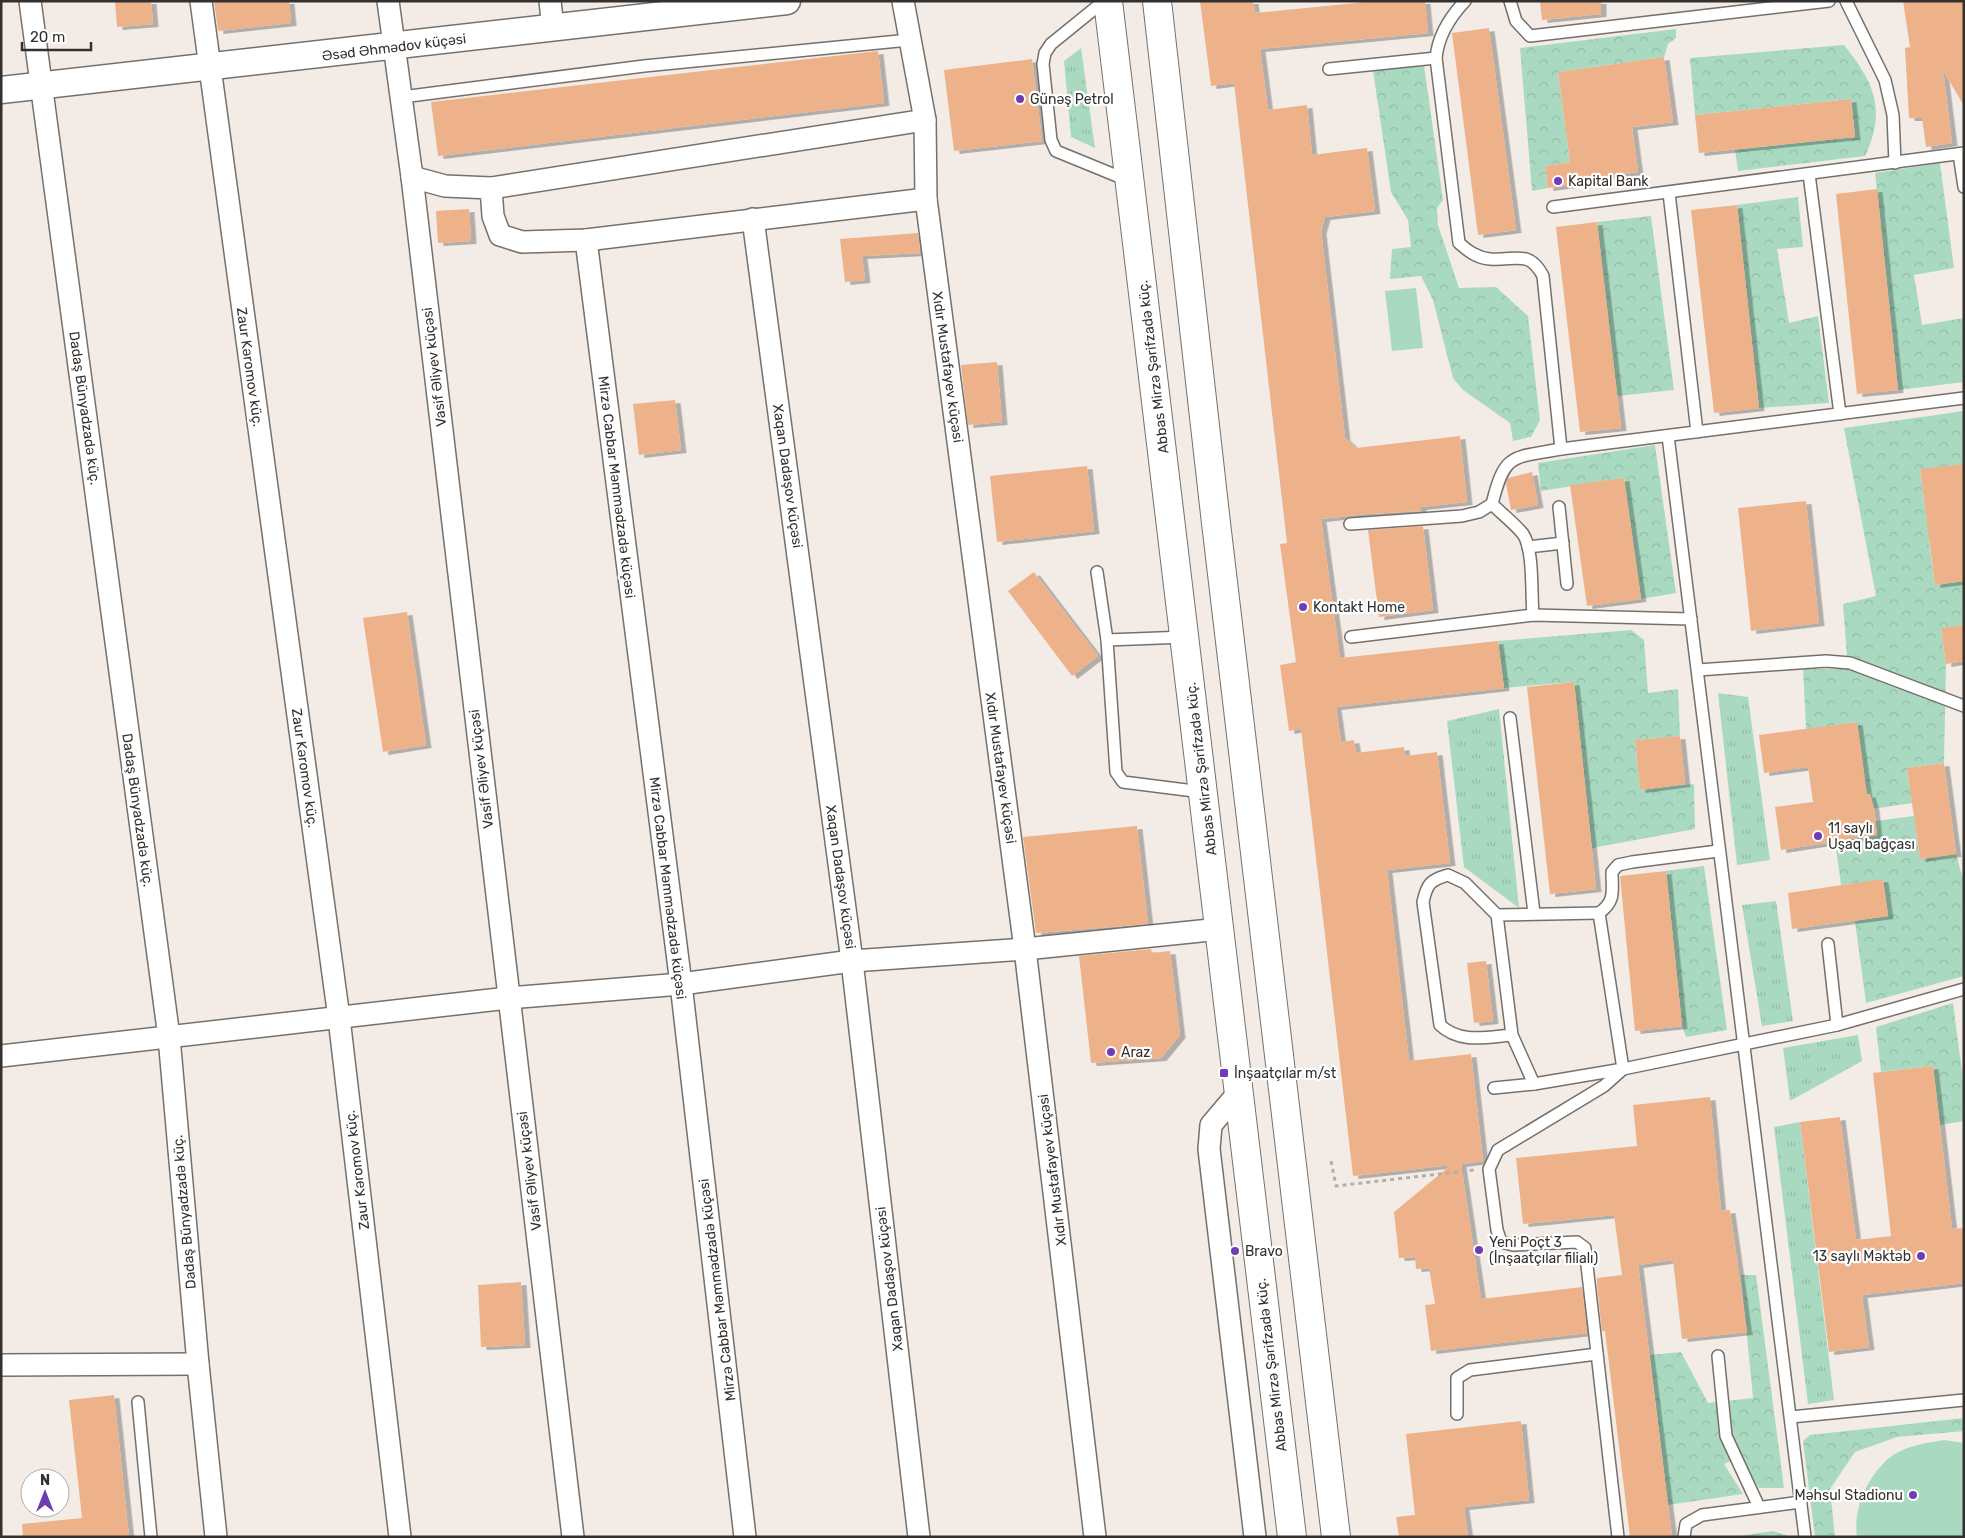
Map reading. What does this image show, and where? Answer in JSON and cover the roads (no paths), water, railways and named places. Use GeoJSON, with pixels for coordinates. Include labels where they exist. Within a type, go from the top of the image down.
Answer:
{"type":"FeatureCollection","features":[{"type":"Feature","properties":{"kind":"main road","name":"Abbas Mirzə Şərifzadə küç."},"geometry":{"type":"LineString","coordinates":[[1108,1],[1292,1537]]}},
{"type":"Feature","properties":{"kind":"main road"},"geometry":{"type":"LineString","coordinates":[[1157,1],[1216,523],[1336,1537]]}},
{"type":"Feature","properties":{"kind":"main road"},"geometry":{"type":"LineString","coordinates":[[1172,528],[1216,523]]}},
{"type":"Feature","properties":{"kind":"street","name":"Dadaş Bünyadzadə küç."},"geometry":{"type":"LineString","coordinates":[[30,1],[169,1037],[198,1364],[216,1537]]}},
{"type":"Feature","properties":{"kind":"street","name":"Zaur Kəromov küç."},"geometry":{"type":"LineString","coordinates":[[201,1],[339,1018],[400,1537]]}},
{"type":"Feature","properties":{"kind":"street","name":"Vasif Əliyev küçəsi"},"geometry":{"type":"LineString","coordinates":[[388,1],[412,177],[573,1537]]}},
{"type":"Feature","properties":{"kind":"street"},"geometry":{"type":"LineString","coordinates":[[550,1],[553,28]]}},
{"type":"Feature","properties":{"kind":"street","name":"Əsəd Əhmədov küçəsi"},"geometry":{"type":"LineString","coordinates":[[1,90],[553,28],[681,7],[787,1]]}},
{"type":"Feature","properties":{"kind":"street","name":"Xıdır Mustafayev küçəsi"},"geometry":{"type":"LineString","coordinates":[[903,1],[924,120],[926,199],[1025,949],[1096,1537]]}},
{"type":"Feature","properties":{"kind":"street"},"geometry":{"type":"LineString","coordinates":[[412,177],[445,186],[491,188],[924,120]]}},
{"type":"Feature","properties":{"kind":"street"},"geometry":{"type":"LineString","coordinates":[[491,188],[493,216],[500,235],[522,242],[586,240],[926,199]]}},
{"type":"Feature","properties":{"kind":"street","name":"Xaqan Dadaşov küçəsi"},"geometry":{"type":"LineString","coordinates":[[753,219],[852,961],[919,1537]]}},
{"type":"Feature","properties":{"kind":"street","name":"Mirzə Cabbar Məmmədzadə küçəsi"},"geometry":{"type":"LineString","coordinates":[[586,240],[681,984],[746,1537]]}},
{"type":"Feature","properties":{"kind":"street"},"geometry":{"type":"LineString","coordinates":[[1,1056],[508,998],[681,984],[852,961],[1025,949],[1220,929]]}},
{"type":"Feature","properties":{"kind":"street"},"geometry":{"type":"LineString","coordinates":[[1239,1092],[1211,1125],[1209,1149],[1256,1537]]}},
{"type":"Feature","properties":{"kind":"street"},"geometry":{"type":"LineString","coordinates":[[1,1365],[198,1364]]}},
{"type":"Feature","properties":{"kind":"lane"},"geometry":{"type":"LineString","coordinates":[[1104,1],[1051,44],[1045,53],[1043,64],[1051,140],[1056,151],[1131,181]]}},
{"type":"Feature","properties":{"kind":"lane"},"geometry":{"type":"LineString","coordinates":[[1465,1],[1444,30],[1437,46],[1436,58],[1459,243],[1472,254],[1489,259],[1521,257],[1537,264],[1543,276],[1561,449]]}},
{"type":"Feature","properties":{"kind":"lane"},"geometry":{"type":"LineString","coordinates":[[1510,1],[1516,21],[1530,36],[1829,1]]}},
{"type":"Feature","properties":{"kind":"lane"},"geometry":{"type":"LineString","coordinates":[[1846,1],[1885,80],[1893,115],[1895,163]]}},
{"type":"Feature","properties":{"kind":"lane"},"geometry":{"type":"LineString","coordinates":[[402,97],[644,66],[909,40]]}},
{"type":"Feature","properties":{"kind":"lane"},"geometry":{"type":"LineString","coordinates":[[1328,69],[1436,58]]}},
{"type":"Feature","properties":{"kind":"lane"},"geometry":{"type":"LineString","coordinates":[[1553,207],[1962,154],[1964,187]]}},
{"type":"Feature","properties":{"kind":"lane"},"geometry":{"type":"LineString","coordinates":[[1809,174],[1840,414]]}},
{"type":"Feature","properties":{"kind":"lane"},"geometry":{"type":"LineString","coordinates":[[1669,193],[1697,432]]}},
{"type":"Feature","properties":{"kind":"lane"},"geometry":{"type":"LineString","coordinates":[[1350,524],[1462,516],[1479,512],[1492,504],[1499,475],[1506,464],[1518,457],[1561,449],[1964,398]]}},
{"type":"Feature","properties":{"kind":"lane"},"geometry":{"type":"LineString","coordinates":[[1668,436],[1698,670],[1718,851],[1744,1043],[1805,1537]]}},
{"type":"Feature","properties":{"kind":"lane"},"geometry":{"type":"LineString","coordinates":[[1492,504],[1524,536],[1528,547],[1533,615]]}},
{"type":"Feature","properties":{"kind":"lane"},"geometry":{"type":"LineString","coordinates":[[1559,507],[1567,584]]}},
{"type":"Feature","properties":{"kind":"lane"},"geometry":{"type":"LineString","coordinates":[[1528,547],[1563,543]]}},
{"type":"Feature","properties":{"kind":"lane"},"geometry":{"type":"LineString","coordinates":[[1097,572],[1107,640],[1116,772],[1123,782],[1204,793]]}},
{"type":"Feature","properties":{"kind":"lane"},"geometry":{"type":"LineString","coordinates":[[1351,637],[1533,615],[1691,619]]}},
{"type":"Feature","properties":{"kind":"lane"},"geometry":{"type":"LineString","coordinates":[[1107,640],[1185,636]]}},
{"type":"Feature","properties":{"kind":"lane"},"geometry":{"type":"LineString","coordinates":[[1698,670],[1826,661],[1850,663],[1964,706]]}},
{"type":"Feature","properties":{"kind":"lane"},"geometry":{"type":"LineString","coordinates":[[1510,718],[1534,913]]}},
{"type":"Feature","properties":{"kind":"lane"},"geometry":{"type":"LineString","coordinates":[[1497,914],[1598,913],[1609,906],[1612,898],[1612,872],[1618,865],[1718,851]]}},
{"type":"Feature","properties":{"kind":"lane"},"geometry":{"type":"LineString","coordinates":[[1512,1035],[1463,1038],[1450,1034],[1440,1025],[1423,902],[1426,886],[1436,878],[1448,875],[1464,883],[1497,914],[1512,1035],[1534,1084]]}},
{"type":"Feature","properties":{"kind":"lane"},"geometry":{"type":"LineString","coordinates":[[1598,913],[1623,1069]]}},
{"type":"Feature","properties":{"kind":"lane"},"geometry":{"type":"LineString","coordinates":[[1828,944],[1837,1025]]}},
{"type":"Feature","properties":{"kind":"lane"},"geometry":{"type":"LineString","coordinates":[[1494,1088],[1534,1084],[1623,1069],[1837,1025],[1964,989]]}},
{"type":"Feature","properties":{"kind":"lane"},"geometry":{"type":"LineString","coordinates":[[1618,1537],[1585,1248],[1577,1242],[1513,1245],[1501,1242],[1497,1230],[1489,1169],[1498,1150],[1604,1086],[1623,1069]]}},
{"type":"Feature","properties":{"kind":"lane"},"geometry":{"type":"LineString","coordinates":[[1457,1414],[1457,1378],[1470,1370],[1597,1354]]}},
{"type":"Feature","properties":{"kind":"lane"},"geometry":{"type":"LineString","coordinates":[[1718,1356],[1726,1436],[1760,1506]]}},
{"type":"Feature","properties":{"kind":"lane"},"geometry":{"type":"LineString","coordinates":[[1791,1417],[1964,1400]]}},
{"type":"Feature","properties":{"kind":"lane"},"geometry":{"type":"LineString","coordinates":[[138,1402],[151,1537]]}},
{"type":"Feature","properties":{"kind":"lane"},"geometry":{"type":"LineString","coordinates":[[1684,1537],[1686,1524],[1702,1515],[1801,1502]]}},
{"type":"Feature","properties":{"kind":"place","name":"Günəş Petrol"},"geometry":{"type":"Point","coordinates":[1020,99]}},
{"type":"Feature","properties":{"kind":"place","name":"Kapital Bank"},"geometry":{"type":"Point","coordinates":[1558,181]}},
{"type":"Feature","properties":{"kind":"place","name":"Kontakt Home"},"geometry":{"type":"Point","coordinates":[1303,607]}},
{"type":"Feature","properties":{"kind":"place","name":"11 saylı Uşaq bağçası"},"geometry":{"type":"Point","coordinates":[1818,836]}},
{"type":"Feature","properties":{"kind":"place","name":"Araz"},"geometry":{"type":"Point","coordinates":[1111,1052]}},
{"type":"Feature","properties":{"kind":"place","name":"İnşaatçılar m/st"},"geometry":{"type":"Point","coordinates":[1224,1073]}},
{"type":"Feature","properties":{"kind":"place","name":"Yeni Poçt 3 (İnşaatçılar filialı)"},"geometry":{"type":"Point","coordinates":[1479,1250]}},
{"type":"Feature","properties":{"kind":"place","name":"Bravo"},"geometry":{"type":"Point","coordinates":[1235,1251]}},
{"type":"Feature","properties":{"kind":"place","name":"13 saylı Məktəb"},"geometry":{"type":"Point","coordinates":[1921,1256]}},
{"type":"Feature","properties":{"kind":"place","name":"Məhsul Stadionu"},"geometry":{"type":"Point","coordinates":[1913,1495]}}]}
